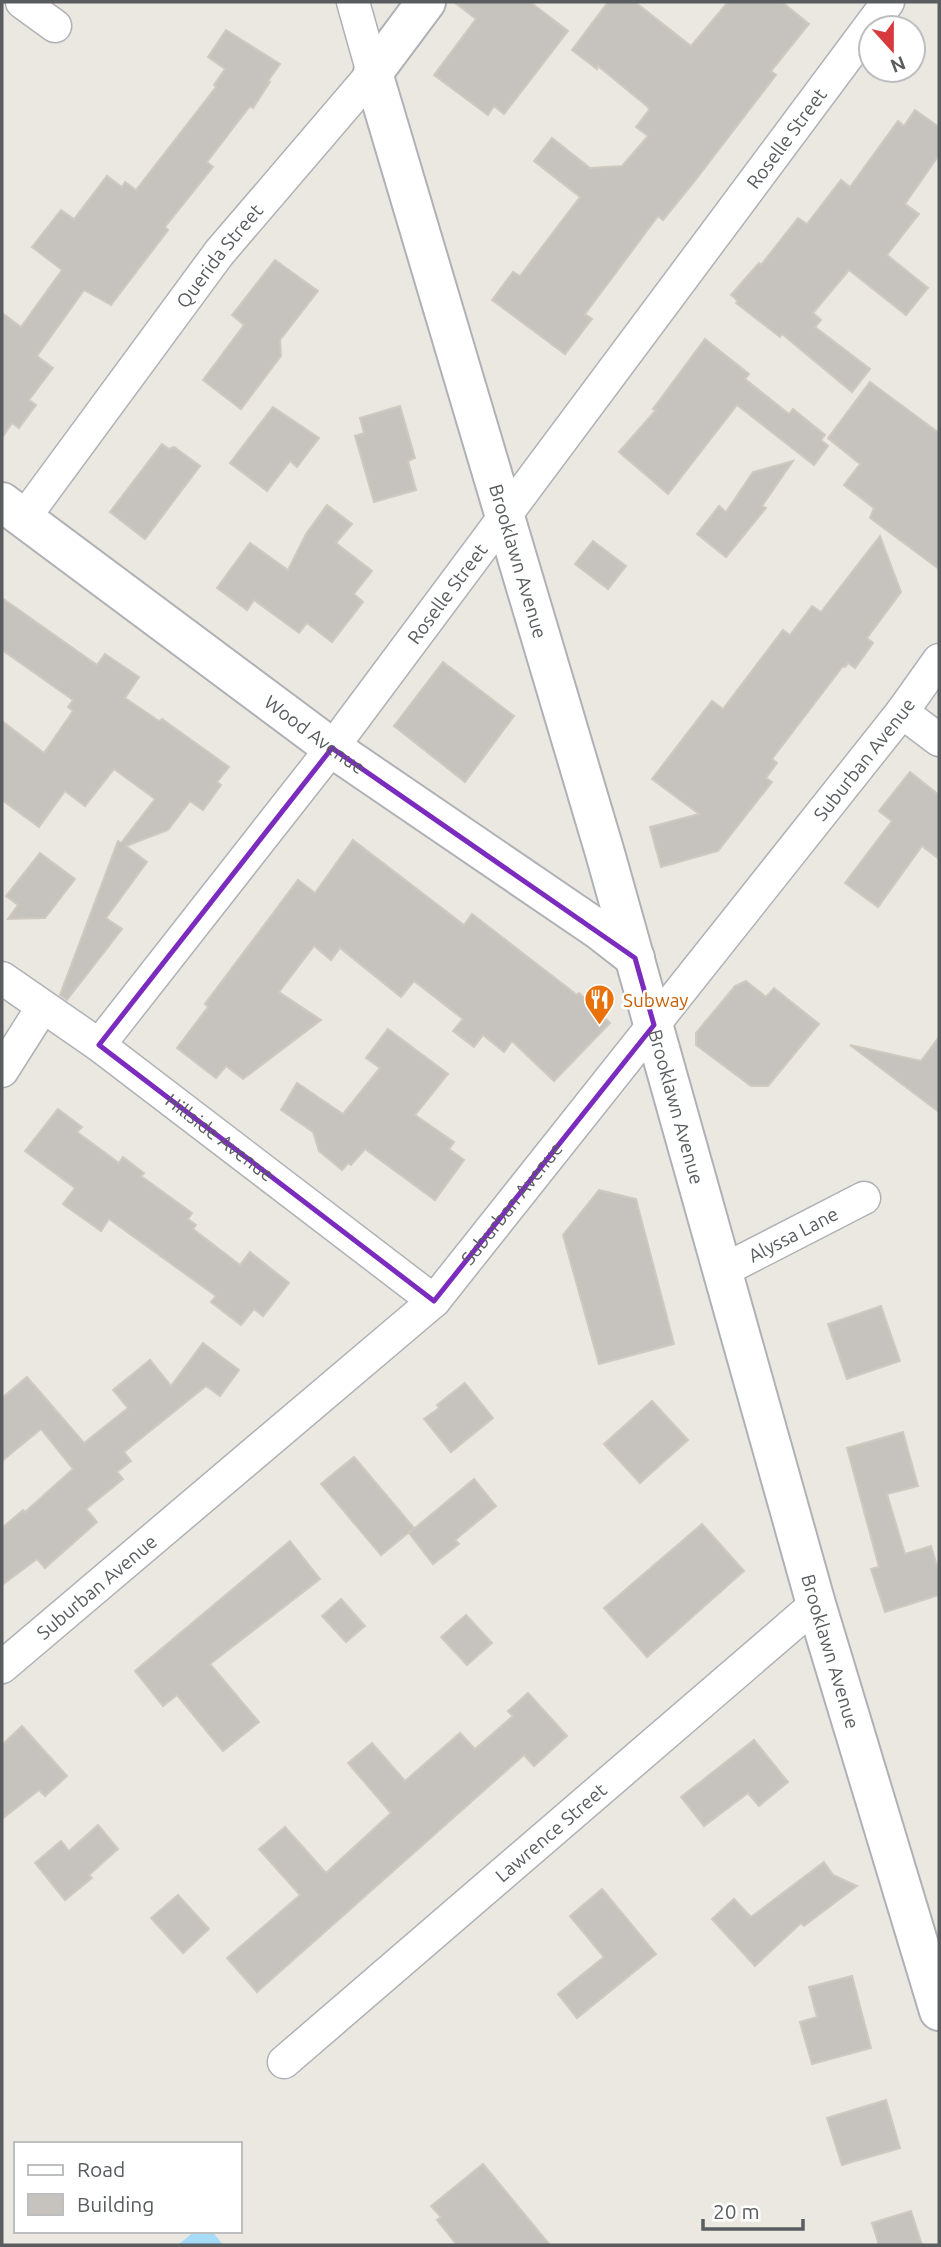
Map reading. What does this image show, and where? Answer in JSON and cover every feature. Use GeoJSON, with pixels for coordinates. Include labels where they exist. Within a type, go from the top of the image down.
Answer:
{"type":"FeatureCollection","features":[{"type":"Feature","properties":{"kind":"street"},"geometry":{"type":"LineString","coordinates":[[22,2],[55,26]]}},
{"type":"Feature","properties":{"kind":"street","name":"Brooklawn Avenue"},"geometry":{"type":"LineString","coordinates":[[353,2],[635,958],[816,1604],[939,2011]]}},
{"type":"Feature","properties":{"kind":"street","name":"Querida Street"},"geometry":{"type":"LineString","coordinates":[[13,510],[219,253],[373,73],[426,2]]}},
{"type":"Feature","properties":{"kind":"street","name":"Roselle Street"},"geometry":{"type":"LineString","coordinates":[[99,1045],[332,748],[888,2]]}},
{"type":"Feature","properties":{"kind":"street","name":"Wood Avenue"},"geometry":{"type":"LineString","coordinates":[[13,510],[332,748],[599,930],[635,958]]}},
{"type":"Feature","properties":{"kind":"street","name":"Suburban Avenue"},"geometry":{"type":"LineString","coordinates":[[2,1667],[434,1301],[902,712],[939,660]]}},
{"type":"Feature","properties":{"kind":"street"},"geometry":{"type":"LineString","coordinates":[[902,712],[939,740]]}},
{"type":"Feature","properties":{"kind":"street","name":"Hillside Avenue"},"geometry":{"type":"LineString","coordinates":[[2,978],[99,1045],[434,1301]]}},
{"type":"Feature","properties":{"kind":"street"},"geometry":{"type":"LineString","coordinates":[[2,1071],[43,1008]]}},
{"type":"Feature","properties":{"kind":"street","name":"Alyssa Lane"},"geometry":{"type":"LineString","coordinates":[[722,1271],[864,1198]]}},
{"type":"Feature","properties":{"kind":"street","name":"Lawrence Street"},"geometry":{"type":"LineString","coordinates":[[284,2062],[816,1604]]}},
{"type":"Feature","properties":{"kind":"highlighted area"},"geometry":{"type":"Polygon","coordinates":[[[332,748],[635,958],[654,1025],[434,1301],[99,1045],[332,748]]]}},
{"type":"Feature","properties":{"kind":"water"},"geometry":{"type":"Polygon","coordinates":[[[193,2233],[214,2233],[223,2245],[178,2245],[193,2233]]]}},
{"type":"Feature","properties":{"kind":"building"},"geometry":{"type":"Polygon","coordinates":[[[454,2],[530,2],[568,31],[504,114],[494,106],[488,115],[434,75],[476,19],[454,2]]]}},
{"type":"Feature","properties":{"kind":"building"},"geometry":{"type":"Polygon","coordinates":[[[608,2],[635,2],[691,46],[728,2],[782,2],[809,24],[771,71],[776,75],[694,182],[663,220],[658,216],[585,314],[592,319],[565,354],[492,300],[513,272],[520,276],[580,197],[534,161],[552,138],[590,168],[622,166],[648,136],[636,127],[649,110],[648,107],[598,66],[597,69],[572,50],[608,2]]]}},
{"type":"Feature","properties":{"kind":"building"},"geometry":{"type":"Polygon","coordinates":[[[226,30],[280,64],[253,108],[250,106],[207,162],[213,167],[165,227],[168,230],[111,305],[84,290],[37,356],[53,368],[29,400],[36,405],[19,428],[12,423],[2,438],[2,313],[21,327],[62,270],[32,247],[61,210],[74,219],[107,176],[122,187],[125,182],[136,190],[216,87],[214,85],[225,69],[208,57],[226,30]]]}},
{"type":"Feature","properties":{"kind":"building"},"geometry":{"type":"Polygon","coordinates":[[[915,110],[939,127],[939,155],[905,204],[919,214],[887,255],[928,288],[906,315],[849,270],[813,313],[821,320],[815,327],[870,369],[852,392],[782,334],[780,337],[736,303],[738,301],[731,295],[759,263],[761,265],[798,218],[807,224],[841,180],[850,187],[898,121],[904,126],[915,110]]]}},
{"type":"Feature","properties":{"kind":"building"},"geometry":{"type":"Polygon","coordinates":[[[275,260],[318,291],[280,340],[281,356],[241,409],[203,380],[244,325],[232,315],[275,260]]]}},
{"type":"Feature","properties":{"kind":"building"},"geometry":{"type":"Polygon","coordinates":[[[705,339],[749,374],[745,379],[789,414],[793,409],[825,435],[821,440],[828,446],[814,465],[737,405],[668,494],[619,452],[656,410],[653,409],[705,339]]]}},
{"type":"Feature","properties":{"kind":"building"},"geometry":{"type":"Polygon","coordinates":[[[870,382],[939,433],[939,569],[870,518],[874,508],[844,485],[860,464],[828,438],[870,382]]]}},
{"type":"Feature","properties":{"kind":"building"},"geometry":{"type":"Polygon","coordinates":[[[400,406],[415,458],[408,461],[416,490],[374,502],[355,436],[364,433],[360,418],[400,406]]]}},
{"type":"Feature","properties":{"kind":"building"},"geometry":{"type":"Polygon","coordinates":[[[273,407],[319,438],[297,467],[290,461],[267,491],[230,463],[273,407]]]}},
{"type":"Feature","properties":{"kind":"building"},"geometry":{"type":"Polygon","coordinates":[[[162,444],[169,449],[174,447],[200,466],[145,539],[110,512],[162,444]]]}},
{"type":"Feature","properties":{"kind":"building"},"geometry":{"type":"Polygon","coordinates":[[[793,461],[762,506],[766,508],[726,557],[697,534],[719,506],[726,512],[753,472],[793,461]]]}},
{"type":"Feature","properties":{"kind":"building"},"geometry":{"type":"Polygon","coordinates":[[[327,505],[352,524],[336,543],[372,571],[354,594],[363,602],[332,642],[307,623],[299,633],[254,600],[247,610],[217,588],[250,543],[288,570],[306,534],[327,505]]]}},
{"type":"Feature","properties":{"kind":"building"},"geometry":{"type":"Polygon","coordinates":[[[880,536],[901,592],[867,638],[873,643],[855,668],[848,663],[843,666],[772,759],[777,763],[766,778],[772,782],[718,851],[661,867],[650,827],[699,814],[652,779],[712,701],[723,709],[783,630],[790,635],[812,606],[821,612],[880,536]]]}},
{"type":"Feature","properties":{"kind":"building"},"geometry":{"type":"Polygon","coordinates":[[[593,541],[626,566],[608,589],[575,564],[593,541]]]}},
{"type":"Feature","properties":{"kind":"building"},"geometry":{"type":"Polygon","coordinates":[[[2,598],[97,665],[105,654],[139,677],[125,698],[159,721],[162,719],[229,767],[217,782],[221,785],[203,810],[190,801],[168,830],[126,846],[147,862],[106,918],[122,929],[67,1000],[60,995],[118,841],[121,843],[155,799],[114,769],[85,806],[65,791],[39,827],[2,800],[2,721],[44,753],[73,711],[68,707],[73,700],[2,650],[2,598]]]}},
{"type":"Feature","properties":{"kind":"building"},"geometry":{"type":"Polygon","coordinates":[[[443,662],[514,716],[465,782],[394,726],[443,662]]]}},
{"type":"Feature","properties":{"kind":"building"},"geometry":{"type":"Polygon","coordinates":[[[910,772],[939,795],[939,859],[922,846],[878,907],[845,883],[892,821],[879,811],[910,772]]]}},
{"type":"Feature","properties":{"kind":"building"},"geometry":{"type":"Polygon","coordinates":[[[353,840],[464,925],[472,914],[577,995],[579,993],[610,1023],[554,1081],[512,1041],[504,1052],[483,1035],[474,1047],[453,1031],[463,1019],[414,981],[401,997],[340,948],[331,960],[314,946],[279,992],[321,1020],[243,1079],[226,1066],[216,1078],[177,1048],[208,1007],[205,1004],[298,880],[315,893],[353,840]]]}},
{"type":"Feature","properties":{"kind":"building"},"geometry":{"type":"Polygon","coordinates":[[[40,853],[75,879],[45,918],[8,919],[18,905],[6,896],[40,853]]]}},
{"type":"Feature","properties":{"kind":"building"},"geometry":{"type":"Polygon","coordinates":[[[746,981],[766,997],[774,988],[819,1024],[768,1086],[751,1086],[696,1045],[696,1033],[735,986],[746,981]]]}},
{"type":"Feature","properties":{"kind":"building"},"geometry":{"type":"Polygon","coordinates":[[[388,1029],[448,1074],[415,1115],[454,1142],[449,1149],[464,1160],[435,1200],[365,1149],[351,1165],[348,1163],[342,1170],[319,1151],[313,1132],[281,1110],[297,1083],[343,1114],[380,1068],[366,1058],[388,1029]]]}},
{"type":"Feature","properties":{"kind":"building"},"geometry":{"type":"Polygon","coordinates":[[[939,1037],[939,1112],[850,1045],[921,1061],[939,1037]]]}},
{"type":"Feature","properties":{"kind":"building"},"geometry":{"type":"Polygon","coordinates":[[[58,1109],[82,1127],[77,1132],[119,1163],[123,1157],[144,1173],[141,1176],[192,1213],[188,1219],[196,1225],[193,1229],[240,1265],[250,1252],[289,1283],[263,1316],[254,1309],[241,1325],[211,1302],[216,1296],[109,1219],[101,1231],[63,1204],[75,1188],[25,1151],[58,1109]]]}},
{"type":"Feature","properties":{"kind":"building"},"geometry":{"type":"Polygon","coordinates":[[[599,1190],[636,1199],[674,1344],[599,1364],[563,1235],[599,1190]]]}},
{"type":"Feature","properties":{"kind":"building"},"geometry":{"type":"Polygon","coordinates":[[[881,1306],[900,1361],[847,1379],[828,1324],[881,1306]]]}},
{"type":"Feature","properties":{"kind":"building"},"geometry":{"type":"Polygon","coordinates":[[[203,1343],[239,1370],[220,1396],[206,1386],[124,1452],[131,1461],[117,1472],[123,1479],[86,1509],[97,1522],[45,1568],[37,1559],[2,1585],[2,1528],[23,1510],[25,1512],[73,1469],[41,1429],[2,1461],[2,1398],[27,1377],[84,1443],[128,1408],[113,1390],[150,1360],[171,1386],[203,1343]]]}},
{"type":"Feature","properties":{"kind":"building"},"geometry":{"type":"Polygon","coordinates":[[[465,1383],[493,1418],[451,1452],[424,1419],[465,1383]]]}},
{"type":"Feature","properties":{"kind":"building"},"geometry":{"type":"Polygon","coordinates":[[[652,1401],[688,1440],[640,1483],[604,1444],[652,1401]]]}},
{"type":"Feature","properties":{"kind":"building"},"geometry":{"type":"Polygon","coordinates":[[[903,1432],[918,1486],[887,1494],[905,1554],[931,1546],[939,1573],[939,1595],[885,1612],[871,1569],[879,1567],[847,1448],[903,1432]]]}},
{"type":"Feature","properties":{"kind":"building"},"geometry":{"type":"Polygon","coordinates":[[[354,1457],[414,1528],[381,1555],[321,1484],[354,1457]]]}},
{"type":"Feature","properties":{"kind":"building"},"geometry":{"type":"Polygon","coordinates":[[[474,1479],[496,1506],[455,1540],[459,1544],[433,1564],[409,1533],[474,1479]]]}},
{"type":"Feature","properties":{"kind":"building"},"geometry":{"type":"Polygon","coordinates":[[[702,1524],[744,1571],[647,1657],[604,1608],[702,1524]]]}},
{"type":"Feature","properties":{"kind":"building"},"geometry":{"type":"Polygon","coordinates":[[[290,1541],[320,1579],[210,1664],[259,1722],[223,1751],[177,1695],[163,1706],[135,1671],[290,1541]]]}},
{"type":"Feature","properties":{"kind":"building"},"geometry":{"type":"Polygon","coordinates":[[[341,1599],[365,1626],[346,1642],[322,1616],[341,1599]]]}},
{"type":"Feature","properties":{"kind":"building"},"geometry":{"type":"Polygon","coordinates":[[[466,1615],[492,1643],[467,1665],[441,1637],[466,1615]]]}},
{"type":"Feature","properties":{"kind":"building"},"geometry":{"type":"Polygon","coordinates":[[[528,1693],[567,1736],[534,1766],[524,1755],[257,1992],[227,1958],[300,1895],[259,1849],[285,1827],[326,1873],[391,1813],[348,1763],[372,1743],[405,1781],[460,1733],[475,1749],[513,1716],[508,1711],[528,1693]]]}},
{"type":"Feature","properties":{"kind":"building"},"geometry":{"type":"Polygon","coordinates":[[[22,1726],[67,1776],[45,1796],[39,1790],[2,1819],[2,1745],[22,1726]]]}},
{"type":"Feature","properties":{"kind":"building"},"geometry":{"type":"Polygon","coordinates":[[[754,1740],[788,1782],[759,1806],[748,1793],[704,1826],[681,1797],[754,1740]]]}},
{"type":"Feature","properties":{"kind":"building"},"geometry":{"type":"Polygon","coordinates":[[[98,1825],[118,1849],[89,1875],[92,1878],[65,1900],[35,1863],[61,1841],[69,1851],[98,1825]]]}},
{"type":"Feature","properties":{"kind":"building"},"geometry":{"type":"Polygon","coordinates":[[[824,1862],[833,1875],[857,1886],[804,1926],[801,1923],[755,1966],[712,1919],[734,1899],[751,1917],[824,1862]]]}},
{"type":"Feature","properties":{"kind":"building"},"geometry":{"type":"Polygon","coordinates":[[[602,1889],[656,1954],[577,2018],[558,1994],[604,1957],[570,1916],[602,1889]]]}},
{"type":"Feature","properties":{"kind":"building"},"geometry":{"type":"Polygon","coordinates":[[[178,1895],[209,1929],[183,1953],[151,1918],[178,1895]]]}},
{"type":"Feature","properties":{"kind":"building"},"geometry":{"type":"Polygon","coordinates":[[[852,1976],[871,2048],[812,2064],[800,2022],[817,2017],[809,1987],[852,1976]]]}},
{"type":"Feature","properties":{"kind":"building"},"geometry":{"type":"Polygon","coordinates":[[[886,2100],[900,2148],[842,2165],[827,2118],[886,2100]]]}},
{"type":"Feature","properties":{"kind":"building"},"geometry":{"type":"Polygon","coordinates":[[[483,2164],[550,2245],[457,2245],[437,2220],[441,2217],[431,2206],[483,2164]]]}},
{"type":"Feature","properties":{"kind":"building"},"geometry":{"type":"Polygon","coordinates":[[[911,2211],[922,2245],[879,2245],[872,2223],[911,2211]]]}},
{"type":"Feature","properties":{"kind":"place","name":"Subway"},"geometry":{"type":"Point","coordinates":[600,1027]}}]}
